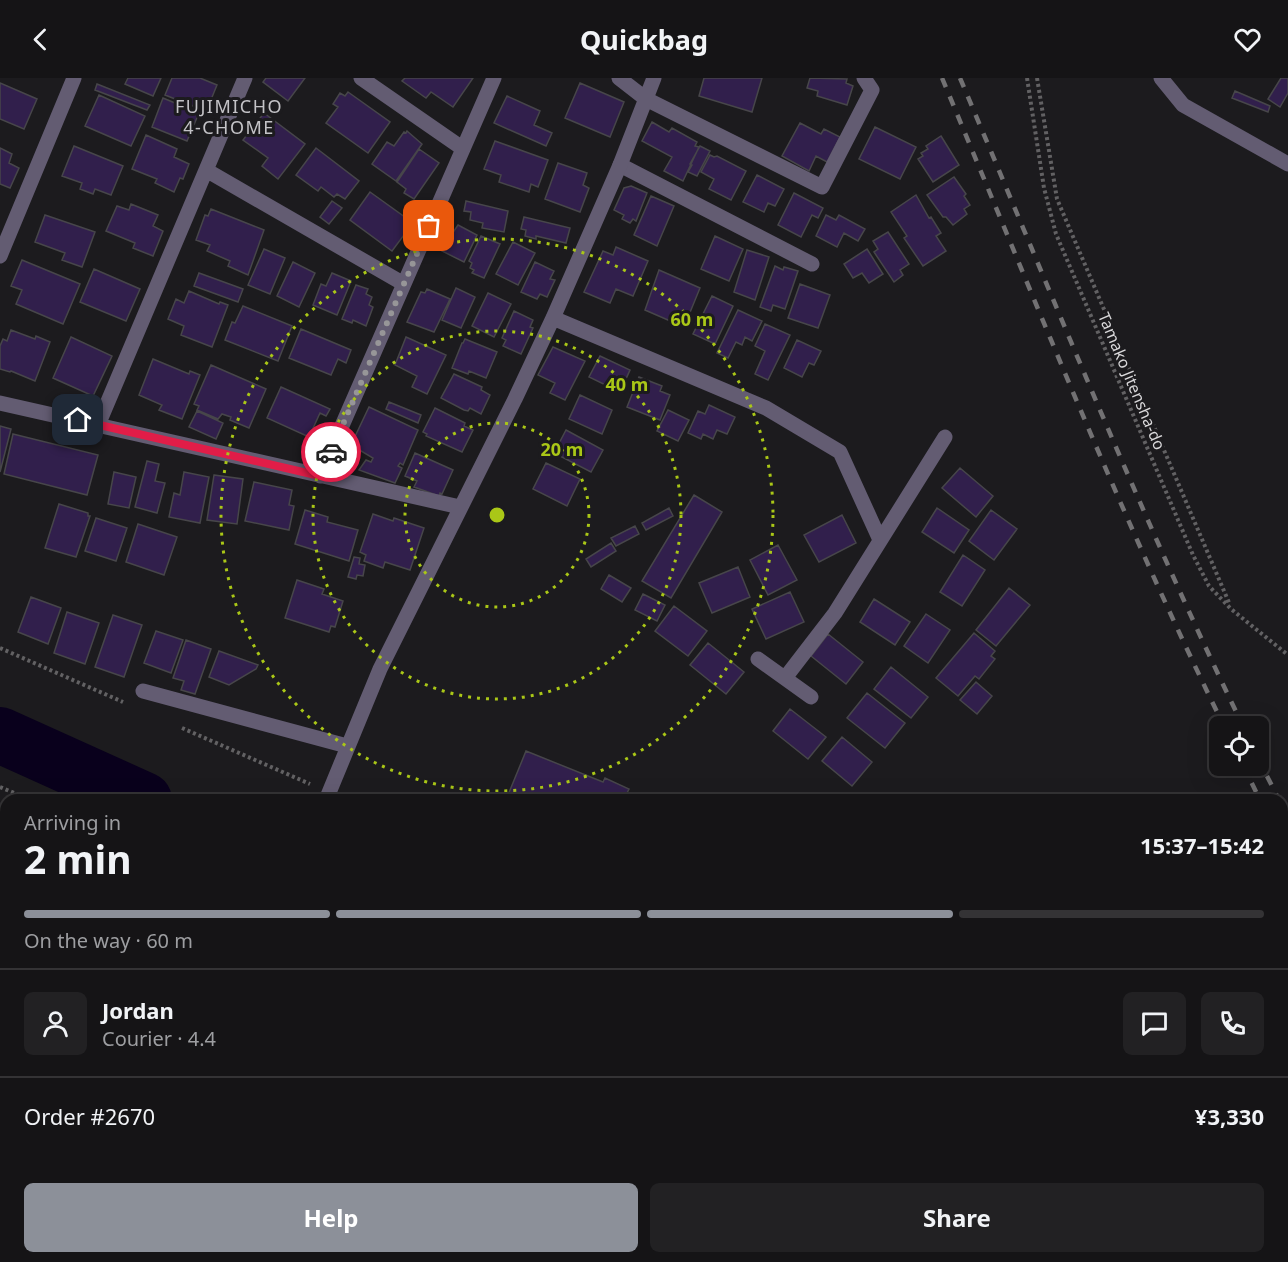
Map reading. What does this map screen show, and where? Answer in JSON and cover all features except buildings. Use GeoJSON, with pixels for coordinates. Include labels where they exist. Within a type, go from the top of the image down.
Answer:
{"type":"FeatureCollection","features":[{"type":"Feature","properties":{"kind":"street"},"geometry":{"type":"LineString","coordinates":[[0,256],[74,78]]}},
{"type":"Feature","properties":{"kind":"street"},"geometry":{"type":"LineString","coordinates":[[98,425],[245,78]]}},
{"type":"Feature","properties":{"kind":"street"},"geometry":{"type":"LineString","coordinates":[[361,78],[462,148]]}},
{"type":"Feature","properties":{"kind":"street"},"geometry":{"type":"LineString","coordinates":[[320,476],[494,78]]}},
{"type":"Feature","properties":{"kind":"street"},"geometry":{"type":"LineString","coordinates":[[619,78],[646,99],[822,187],[872,90],[864,78]]}},
{"type":"Feature","properties":{"kind":"street"},"geometry":{"type":"LineString","coordinates":[[328,794],[380,669],[516,399],[553,318],[621,165],[654,78]]}},
{"type":"Feature","properties":{"kind":"street"},"geometry":{"type":"LineString","coordinates":[[1161,78],[1183,105],[1288,164]]}},
{"type":"Feature","properties":{"kind":"street"},"geometry":{"type":"LineString","coordinates":[[621,165],[812,264]]}},
{"type":"Feature","properties":{"kind":"street"},"geometry":{"type":"LineString","coordinates":[[206,170],[404,284]]}},
{"type":"Feature","properties":{"kind":"street"},"geometry":{"type":"LineString","coordinates":[[553,318],[766,408],[840,453],[880,540]]}},
{"type":"Feature","properties":{"kind":"street"},"geometry":{"type":"LineString","coordinates":[[0,403],[460,507]]}},
{"type":"Feature","properties":{"kind":"street"},"geometry":{"type":"LineString","coordinates":[[785,678],[835,614],[945,437]]}},
{"type":"Feature","properties":{"kind":"street"},"geometry":{"type":"LineString","coordinates":[[758,659],[811,697]]}},
{"type":"Feature","properties":{"kind":"street"},"geometry":{"type":"LineString","coordinates":[[143,691],[347,746]]}},
{"type":"Feature","properties":{"kind":"path","name":"Tamako Jitensha-do"},"geometry":{"type":"LineString","coordinates":[[1028,78],[1044,188],[1056,234],[1193,555],[1209,586],[1231,609],[1288,655]]}},
{"type":"Feature","properties":{"kind":"path"},"geometry":{"type":"LineString","coordinates":[[1037,78],[1057,199],[1231,609]]}},
{"type":"Feature","properties":{"kind":"path"},"geometry":{"type":"LineString","coordinates":[[0,787],[17,794]]}},
{"type":"Feature","properties":{"kind":"waterway"},"geometry":{"type":"LineString","coordinates":[[0,735],[131,794]]}},
{"type":"Feature","properties":{"kind":"railway"},"geometry":{"type":"LineString","coordinates":[[942,78],[1113,485],[1219,716]]}},
{"type":"Feature","properties":{"kind":"railway"},"geometry":{"type":"LineString","coordinates":[[960,78],[1132,485],[1238,716]]}},
{"type":"Feature","properties":{"kind":"railway"},"geometry":{"type":"LineString","coordinates":[[1248,776],[1257,794]]}},
{"type":"Feature","properties":{"kind":"railway"},"geometry":{"type":"LineString","coordinates":[[1267,776],[1276,794]]}},
{"type":"Feature","properties":{"kind":"way so far"},"geometry":{"type":"LineString","coordinates":[[331,452],[429,226]]}},
{"type":"Feature","properties":{"kind":"district","name":"FUJIMICHO 4-CHOME"},"geometry":{"type":"Point","coordinates":[229,116]}},
{"type":"Feature","properties":{"kind":"route"},"geometry":{"type":"LineString","coordinates":[[78,420],[320,476],[331,452]]}}]}
